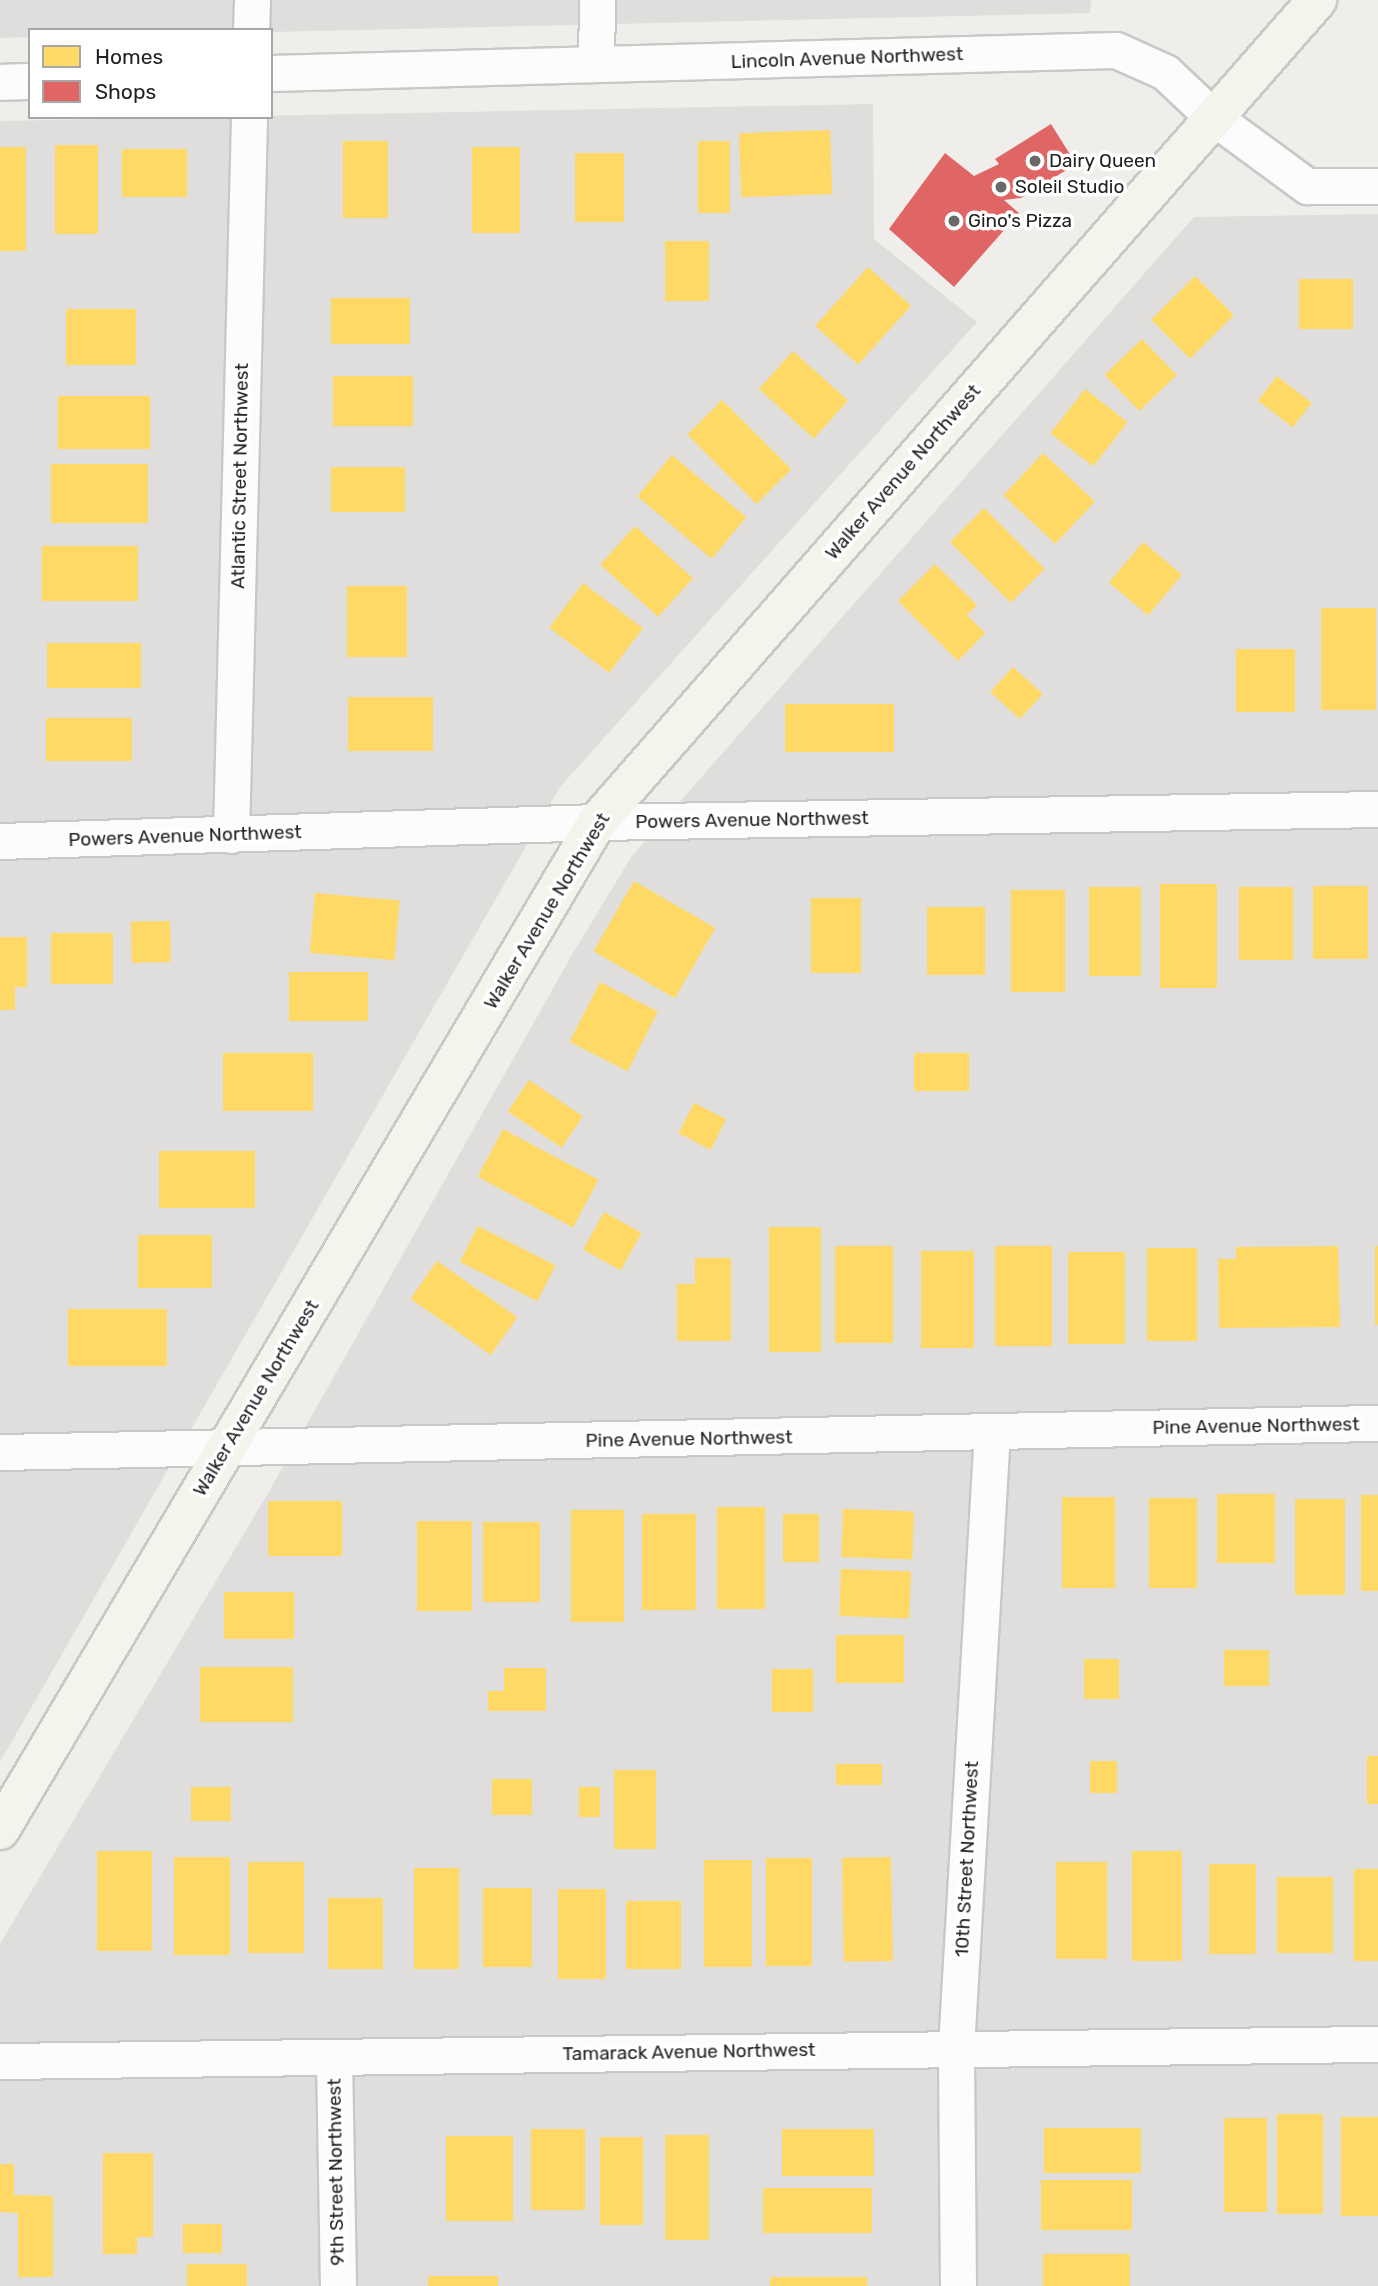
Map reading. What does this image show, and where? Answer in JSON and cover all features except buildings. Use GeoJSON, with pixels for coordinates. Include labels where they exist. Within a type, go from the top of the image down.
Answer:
{"type":"FeatureCollection","features":[{"type":"Feature","properties":{"kind":"main road","name":"Walker Avenue Northwest"},"geometry":{"type":"LineString","coordinates":[[0,1830],[597,822],[1317,0]]}},
{"type":"Feature","properties":{"kind":"street"},"geometry":{"type":"LineString","coordinates":[[251,28],[253,0]]}},
{"type":"Feature","properties":{"kind":"street"},"geometry":{"type":"LineString","coordinates":[[596,64],[597,0]]}},
{"type":"Feature","properties":{"kind":"street","name":"Lincoln Avenue Northwest"},"geometry":{"type":"LineString","coordinates":[[273,73],[1116,50],[1165,72],[1213,117],[1307,186],[1378,186]]}},
{"type":"Feature","properties":{"kind":"street"},"geometry":{"type":"LineString","coordinates":[[0,82],[28,81]]}},
{"type":"Feature","properties":{"kind":"street","name":"Atlantic Street Northwest"},"geometry":{"type":"LineString","coordinates":[[231,835],[248,119]]}},
{"type":"Feature","properties":{"kind":"street","name":"Powers Avenue Northwest"},"geometry":{"type":"LineString","coordinates":[[0,841],[597,822],[1378,809]]}},
{"type":"Feature","properties":{"kind":"street","name":"Pine Avenue Northwest"},"geometry":{"type":"LineString","coordinates":[[0,1452],[1378,1423]]}},
{"type":"Feature","properties":{"kind":"street","name":"10th Street Northwest"},"geometry":{"type":"LineString","coordinates":[[958,2286],[956,2048],[992,1432]]}},
{"type":"Feature","properties":{"kind":"street","name":"Tamarack Avenue Northwest"},"geometry":{"type":"LineString","coordinates":[[0,2061],[1378,2044]]}},
{"type":"Feature","properties":{"kind":"street","name":"9th Street Northwest"},"geometry":{"type":"LineString","coordinates":[[334,2057],[338,2286]]}},
{"type":"Feature","properties":{"kind":"shaded area"},"geometry":{"type":"Polygon","coordinates":[[[0,0],[1091,0],[1090,13],[273,32],[273,28],[28,28],[28,37],[0,38],[0,0]]]}},
{"type":"Feature","properties":{"kind":"shaded area"},"geometry":{"type":"Polygon","coordinates":[[[873,104],[874,239],[977,322],[560,787],[0,1762],[0,121],[273,119],[273,116],[873,104]]]}},
{"type":"Feature","properties":{"kind":"shaded area"},"geometry":{"type":"Polygon","coordinates":[[[1378,214],[1378,2286],[0,2286],[0,1944],[267,1495],[573,953],[632,856],[1194,217],[1378,214]]]}},
{"type":"Feature","properties":{"kind":"place","name":"Dairy Queen"},"geometry":{"type":"Point","coordinates":[1035,161]}},
{"type":"Feature","properties":{"kind":"place","name":"Soleil Studio"},"geometry":{"type":"Point","coordinates":[1001,187]}},
{"type":"Feature","properties":{"kind":"place","name":"Gino's Pizza"},"geometry":{"type":"Point","coordinates":[954,221]}}]}
